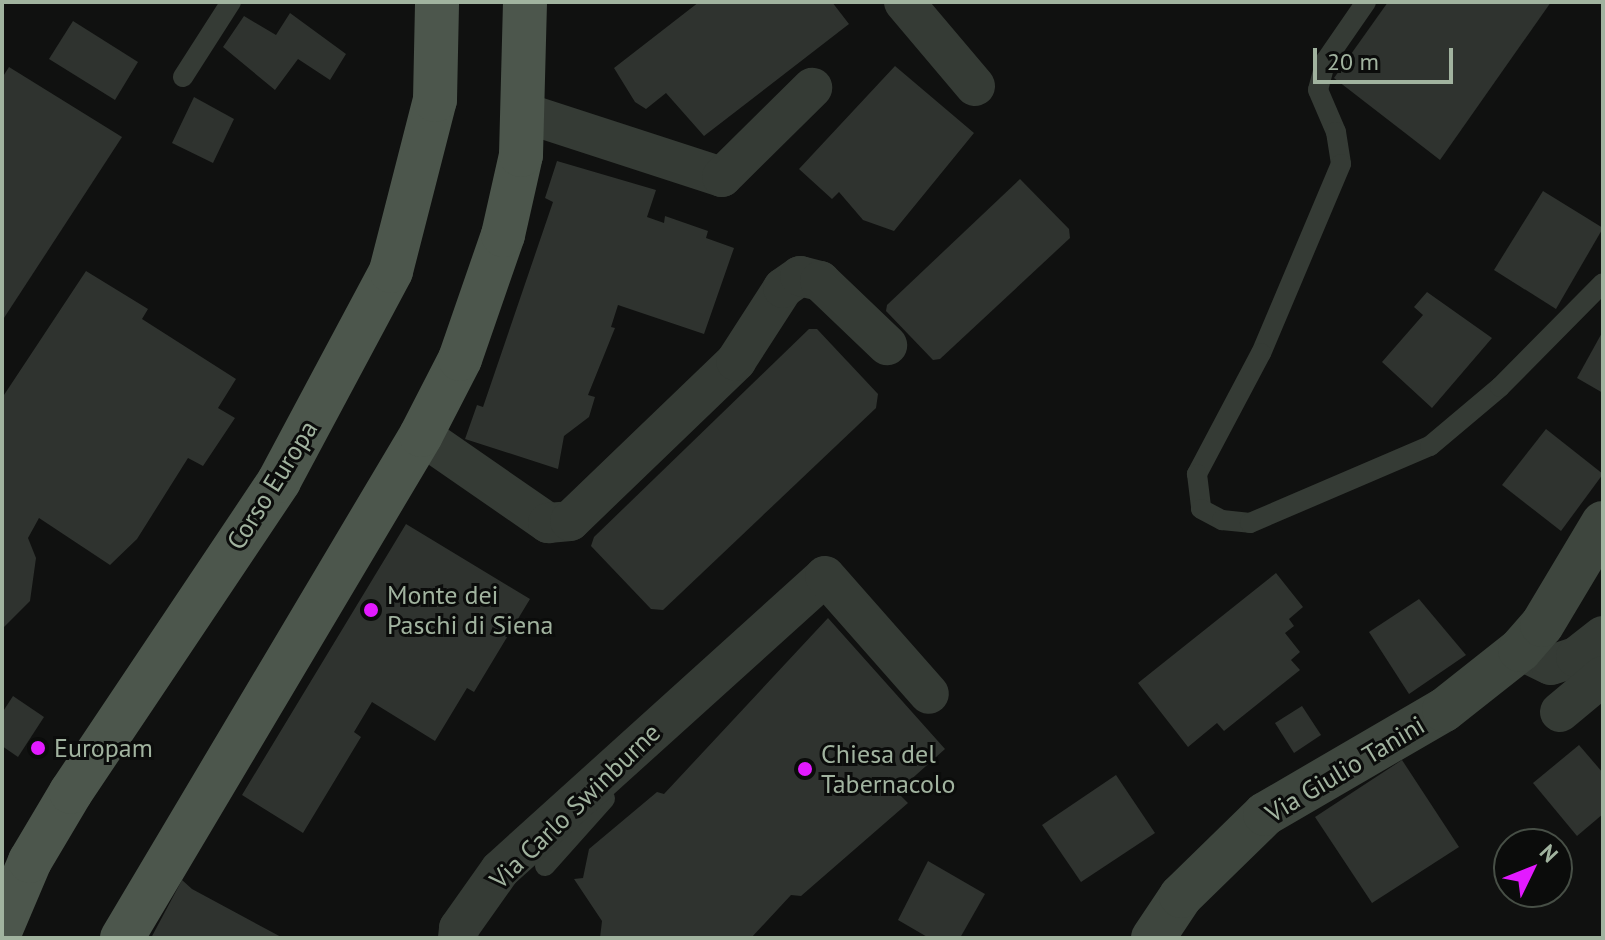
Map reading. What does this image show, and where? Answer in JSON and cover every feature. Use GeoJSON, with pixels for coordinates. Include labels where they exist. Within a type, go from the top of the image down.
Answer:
{"type":"FeatureCollection","features":[{"type":"Feature","properties":{"kind":"main road","name":"Corso Europa"},"geometry":{"type":"LineString","coordinates":[[2,927],[36,849],[279,481],[391,271],[422,163],[435,100],[437,2]]}},
{"type":"Feature","properties":{"kind":"main road"},"geometry":{"type":"LineString","coordinates":[[122,938],[421,435],[483,299],[518,169],[525,113],[525,2]]}},
{"type":"Feature","properties":{"kind":"main road","name":"Via Giulio Tanini"},"geometry":{"type":"LineString","coordinates":[[1153,938],[1181,896],[1265,814],[1444,710],[1520,650],[1542,625],[1603,523]]}},
{"type":"Feature","properties":{"kind":"street"},"geometry":{"type":"LineString","coordinates":[[904,2],[975,86]]}},
{"type":"Feature","properties":{"kind":"street"},"geometry":{"type":"LineString","coordinates":[[525,113],[722,177],[812,88]]}},
{"type":"Feature","properties":{"kind":"street"},"geometry":{"type":"LineString","coordinates":[[421,435],[548,523],[570,521],[736,361],[783,288],[800,276],[820,281],[887,345]]}},
{"type":"Feature","properties":{"kind":"street","name":"Via Carlo Swinburne"},"geometry":{"type":"LineString","coordinates":[[458,938],[459,928],[500,870],[825,576],[929,694]]}},
{"type":"Feature","properties":{"kind":"street"},"geometry":{"type":"LineString","coordinates":[[1520,650],[1537,663],[1551,665],[1576,657],[1603,636]]}},
{"type":"Feature","properties":{"kind":"street"},"geometry":{"type":"LineString","coordinates":[[1560,712],[1603,676]]}},
{"type":"Feature","properties":{"kind":"lane"},"geometry":{"type":"LineString","coordinates":[[183,77],[231,2]]}},
{"type":"Feature","properties":{"kind":"lane"},"geometry":{"type":"LineString","coordinates":[[1366,2],[1326,60],[1318,90],[1336,132],[1341,164],[1261,353],[1197,474],[1201,509],[1222,520],[1250,523],[1430,446],[1500,387],[1603,283]]}},
{"type":"Feature","properties":{"kind":"lane","name":"Via Carlo Swinburne"},"geometry":{"type":"LineString","coordinates":[[545,866],[705,684]]}},
{"type":"Feature","properties":{"kind":"building"},"geometry":{"type":"Polygon","coordinates":[[[699,2],[832,2],[849,24],[704,136],[666,93],[646,109],[635,102],[614,68],[699,2]]]}},
{"type":"Feature","properties":{"kind":"building"},"geometry":{"type":"Polygon","coordinates":[[[1388,2],[1551,2],[1440,160],[1334,78],[1388,2]]]}},
{"type":"Feature","properties":{"kind":"building"},"geometry":{"type":"Polygon","coordinates":[[[290,13],[346,54],[330,80],[298,59],[275,90],[223,47],[244,16],[276,35],[290,13]]]}},
{"type":"Feature","properties":{"kind":"building"},"geometry":{"type":"Polygon","coordinates":[[[73,21],[138,62],[115,100],[49,59],[73,21]]]}},
{"type":"Feature","properties":{"kind":"building"},"geometry":{"type":"Polygon","coordinates":[[[895,66],[974,133],[894,231],[863,220],[839,192],[832,199],[799,169],[895,66]]]}},
{"type":"Feature","properties":{"kind":"building"},"geometry":{"type":"Polygon","coordinates":[[[9,67],[122,137],[2,321],[2,78],[9,67]]]}},
{"type":"Feature","properties":{"kind":"building"},"geometry":{"type":"Polygon","coordinates":[[[194,97],[234,119],[213,163],[172,143],[194,97]]]}},
{"type":"Feature","properties":{"kind":"building"},"geometry":{"type":"Polygon","coordinates":[[[557,161],[656,190],[647,217],[664,223],[665,216],[708,231],[706,238],[734,248],[704,334],[618,305],[611,327],[615,328],[588,395],[595,397],[589,417],[564,436],[558,469],[465,439],[477,405],[483,407],[553,202],[545,198],[557,161]]]}},
{"type":"Feature","properties":{"kind":"building"},"geometry":{"type":"Polygon","coordinates":[[[1020,179],[1069,229],[1070,238],[940,359],[933,360],[886,311],[887,305],[1020,179]]]}},
{"type":"Feature","properties":{"kind":"building"},"geometry":{"type":"Polygon","coordinates":[[[1543,191],[1603,228],[1556,309],[1494,270],[1543,191]]]}},
{"type":"Feature","properties":{"kind":"building"},"geometry":{"type":"Polygon","coordinates":[[[86,271],[148,309],[142,319],[236,379],[218,408],[235,418],[203,466],[188,458],[137,539],[110,565],[39,518],[28,538],[36,558],[30,601],[2,629],[2,398],[86,271]]]}},
{"type":"Feature","properties":{"kind":"building"},"geometry":{"type":"Polygon","coordinates":[[[1427,292],[1492,338],[1432,408],[1382,362],[1423,315],[1414,307],[1427,292]]]}},
{"type":"Feature","properties":{"kind":"building"},"geometry":{"type":"Polygon","coordinates":[[[809,329],[817,329],[878,394],[876,408],[663,610],[651,609],[591,546],[594,537],[809,329]]]}},
{"type":"Feature","properties":{"kind":"building"},"geometry":{"type":"Polygon","coordinates":[[[1603,331],[1603,393],[1577,378],[1603,331]]]}},
{"type":"Feature","properties":{"kind":"building"},"geometry":{"type":"Polygon","coordinates":[[[1546,429],[1603,474],[1561,531],[1502,485],[1546,429]]]}},
{"type":"Feature","properties":{"kind":"building"},"geometry":{"type":"Polygon","coordinates":[[[406,524],[530,599],[474,692],[467,688],[435,741],[372,702],[354,732],[361,737],[303,833],[242,795],[406,524]]]}},
{"type":"Feature","properties":{"kind":"building"},"geometry":{"type":"Polygon","coordinates":[[[1276,573],[1303,607],[1289,619],[1294,626],[1285,633],[1300,652],[1291,660],[1300,670],[1224,731],[1217,723],[1188,747],[1138,683],[1276,573]]]}},
{"type":"Feature","properties":{"kind":"building"},"geometry":{"type":"Polygon","coordinates":[[[1419,599],[1466,655],[1409,694],[1369,632],[1419,599]]]}},
{"type":"Feature","properties":{"kind":"building","name":"Chiesa del Tabernacolo"},"geometry":{"type":"Polygon","coordinates":[[[828,618],[945,749],[897,792],[908,803],[801,896],[791,895],[751,938],[600,938],[602,921],[574,879],[583,878],[589,849],[657,792],[664,794],[828,618]]]}},
{"type":"Feature","properties":{"kind":"building"},"geometry":{"type":"Polygon","coordinates":[[[13,696],[44,717],[18,757],[2,746],[2,713],[13,696]]]}},
{"type":"Feature","properties":{"kind":"building"},"geometry":{"type":"Polygon","coordinates":[[[1302,706],[1321,735],[1294,753],[1275,723],[1302,706]]]}},
{"type":"Feature","properties":{"kind":"building"},"geometry":{"type":"Polygon","coordinates":[[[1579,745],[1603,773],[1603,814],[1577,836],[1533,783],[1579,745]]]}},
{"type":"Feature","properties":{"kind":"building"},"geometry":{"type":"Polygon","coordinates":[[[1402,760],[1459,847],[1372,903],[1315,817],[1402,760]]]}},
{"type":"Feature","properties":{"kind":"building"},"geometry":{"type":"Polygon","coordinates":[[[1116,775],[1155,833],[1081,882],[1042,825],[1116,775]]]}},
{"type":"Feature","properties":{"kind":"building"},"geometry":{"type":"Polygon","coordinates":[[[928,861],[985,894],[960,938],[929,938],[898,920],[928,861]]]}},
{"type":"Feature","properties":{"kind":"building"},"geometry":{"type":"Polygon","coordinates":[[[182,880],[192,889],[283,938],[151,938],[182,880]]]}},
{"type":"Feature","properties":{"kind":"place","name":"Monte dei Paschi di Siena"},"geometry":{"type":"Point","coordinates":[371,610]}},
{"type":"Feature","properties":{"kind":"place","name":"Europam"},"geometry":{"type":"Point","coordinates":[38,748]}},
{"type":"Feature","properties":{"kind":"place","name":"Chiesa del Tabernacolo"},"geometry":{"type":"Point","coordinates":[805,769]}}]}
